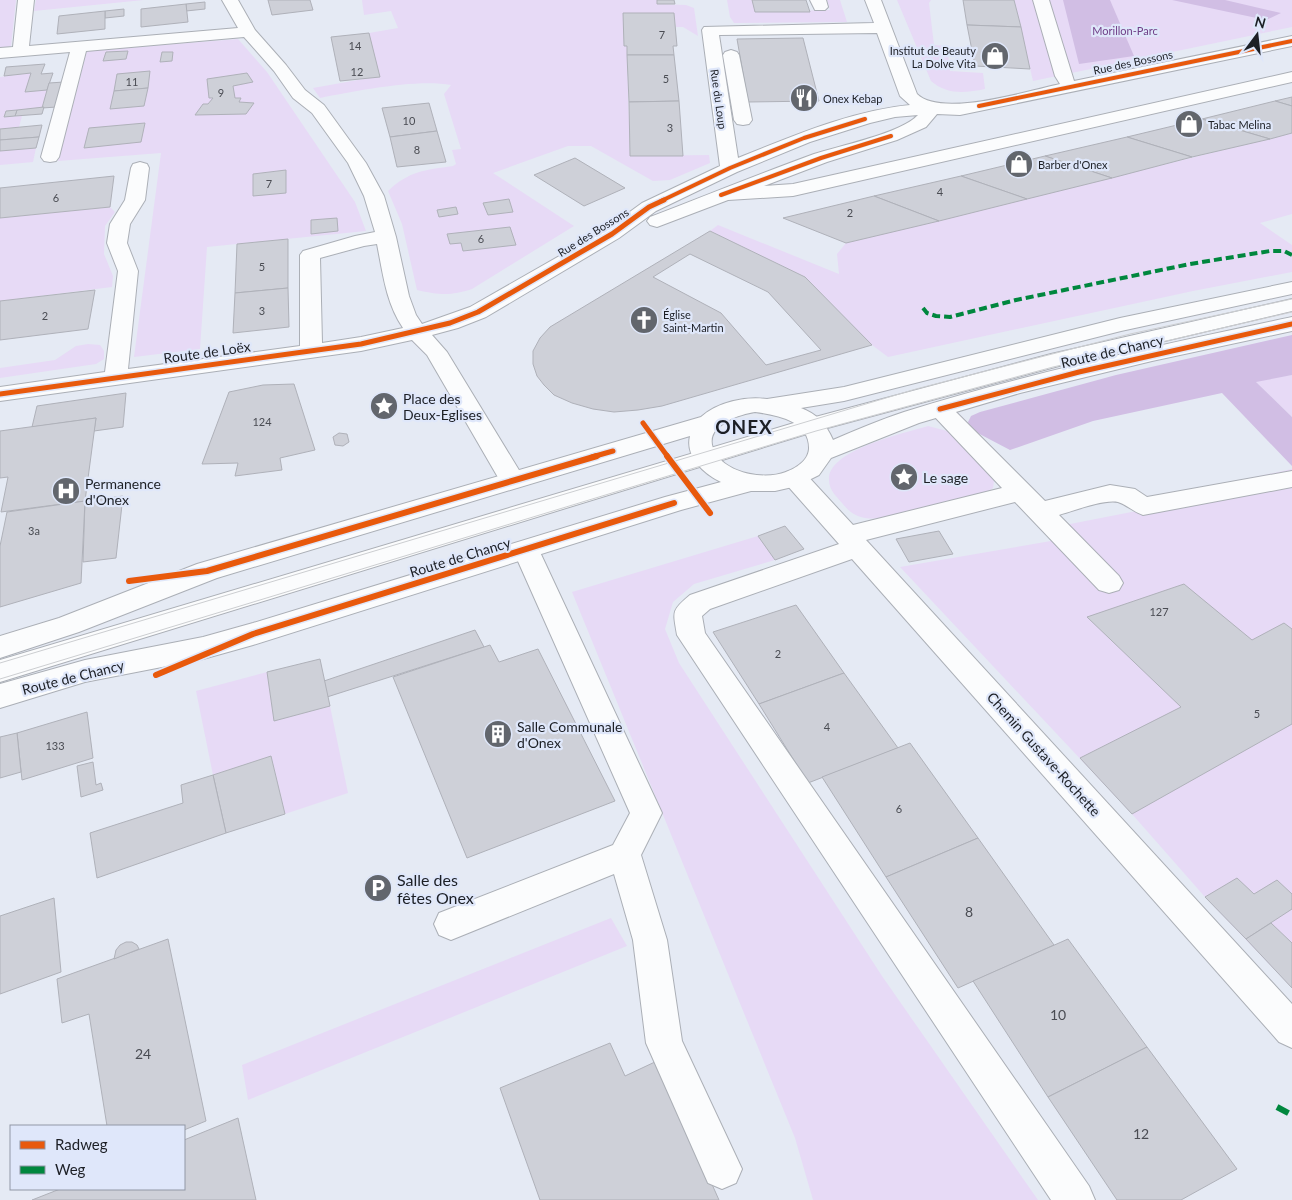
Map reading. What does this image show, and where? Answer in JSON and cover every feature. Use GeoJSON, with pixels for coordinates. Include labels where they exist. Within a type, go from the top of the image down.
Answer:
{"type":"FeatureCollection","features":[{"type":"Feature","properties":{"kind":"street"},"geometry":{"type":"LineString","coordinates":[[20,52],[26,0]]}},
{"type":"Feature","properties":{"kind":"street"},"geometry":{"type":"LineString","coordinates":[[230,0],[248,32],[280,68],[299,94],[318,109],[357,162],[374,196],[386,237],[398,296],[405,315],[417,332],[436,352],[512,480]]}},
{"type":"Feature","properties":{"kind":"street"},"geometry":{"type":"LineString","coordinates":[[873,0],[909,96],[914,101],[933,108]]}},
{"type":"Feature","properties":{"kind":"street"},"geometry":{"type":"LineString","coordinates":[[1041,0],[1063,76],[1069,86]]}},
{"type":"Feature","properties":{"kind":"street","name":"Rue du Loup"},"geometry":{"type":"LineString","coordinates":[[730,168],[710,30],[883,28]]}},
{"type":"Feature","properties":{"kind":"street"},"geometry":{"type":"LineString","coordinates":[[0,53],[248,32]]}},
{"type":"Feature","properties":{"kind":"street","name":"Rue des Bossons"},"geometry":{"type":"LineString","coordinates":[[417,332],[450,323],[478,312],[612,234],[649,207],[730,168],[804,138],[865,119],[895,112],[933,108],[960,110],[1292,41]]}},
{"type":"Feature","properties":{"kind":"street"},"geometry":{"type":"LineString","coordinates":[[50,157],[79,46]]}},
{"type":"Feature","properties":{"kind":"street"},"geometry":{"type":"LineString","coordinates":[[1256,47],[1286,66]]}},
{"type":"Feature","properties":{"kind":"street"},"geometry":{"type":"LineString","coordinates":[[731,55],[743,120]]}},
{"type":"Feature","properties":{"kind":"street"},"geometry":{"type":"LineString","coordinates":[[721,196],[793,190],[1286,66]]}},
{"type":"Feature","properties":{"kind":"street","name":"Rue des Bossons"},"geometry":{"type":"LineString","coordinates":[[612,234],[666,218],[821,158],[891,136],[920,123],[933,108]]}},
{"type":"Feature","properties":{"kind":"street"},"geometry":{"type":"LineString","coordinates":[[116,378],[128,271],[116,243],[120,224],[135,200],[140,168]]}},
{"type":"Feature","properties":{"kind":"street"},"geometry":{"type":"LineString","coordinates":[[311,351],[310,255],[362,240],[386,237]]}},
{"type":"Feature","properties":{"kind":"street","name":"Route de Chancy"},"geometry":{"type":"LineString","coordinates":[[768,406],[844,394],[1120,325],[1292,288]]}},
{"type":"Feature","properties":{"kind":"street"},"geometry":{"type":"LineString","coordinates":[[0,671],[812,425],[1063,356],[1292,305]]}},
{"type":"Feature","properties":{"kind":"street","name":"Route de Chancy"},"geometry":{"type":"LineString","coordinates":[[821,453],[940,409],[1079,372],[1292,324]]}},
{"type":"Feature","properties":{"kind":"street","name":"Route de Loëx"},"geometry":{"type":"LineString","coordinates":[[0,394],[361,344],[417,332]]}},
{"type":"Feature","properties":{"kind":"street"},"geometry":{"type":"LineString","coordinates":[[742,406],[768,406],[795,414],[812,425],[821,442],[821,453],[816,463],[808,471],[795,478],[767,483],[752,482],[722,472],[706,457],[701,441],[703,431],[719,415],[742,406]]}},
{"type":"Feature","properties":{"kind":"street"},"geometry":{"type":"LineString","coordinates":[[940,409],[1109,583]]}},
{"type":"Feature","properties":{"kind":"street"},"geometry":{"type":"LineString","coordinates":[[0,646],[69,625],[207,571],[710,422]]}},
{"type":"Feature","properties":{"kind":"street","name":"Chemin Gustave-Rochette"},"geometry":{"type":"LineString","coordinates":[[795,478],[1292,1030]]}},
{"type":"Feature","properties":{"kind":"street"},"geometry":{"type":"LineString","coordinates":[[1038,512],[1110,493],[1126,495],[1143,506],[1292,479]]}},
{"type":"Feature","properties":{"kind":"street","name":"Route de Chancy"},"geometry":{"type":"LineString","coordinates":[[0,696],[85,671],[202,648],[253,634],[674,503],[752,482]]}},
{"type":"Feature","properties":{"kind":"street"},"geometry":{"type":"LineString","coordinates":[[1020,492],[852,541],[700,602],[687,613],[691,636],[1075,1200]]}},
{"type":"Feature","properties":{"kind":"street"},"geometry":{"type":"LineString","coordinates":[[526,550],[646,813],[626,855],[650,940],[664,1043],[722,1169]]}},
{"type":"Feature","properties":{"kind":"street"},"geometry":{"type":"LineString","coordinates":[[451,924],[626,855]]}},
{"type":"Feature","properties":{"kind":"green space"},"geometry":{"type":"Polygon","coordinates":[[[0,0],[16,0],[11,46],[0,49],[0,0]]]}},
{"type":"Feature","properties":{"kind":"green space"},"geometry":{"type":"Polygon","coordinates":[[[36,0],[144,0],[34,11],[36,0]]]}},
{"type":"Feature","properties":{"kind":"green space"},"geometry":{"type":"Polygon","coordinates":[[[362,0],[657,0],[658,4],[686,5],[694,8],[698,36],[683,27],[676,27],[674,13],[623,14],[624,46],[627,46],[630,156],[709,155],[710,163],[670,180],[653,181],[591,146],[568,146],[493,173],[574,226],[472,289],[445,294],[417,290],[402,224],[388,191],[410,175],[456,164],[452,150],[461,149],[444,94],[451,85],[403,85],[320,98],[313,88],[380,76],[369,33],[398,28],[391,11],[364,15],[362,0]]]}},
{"type":"Feature","properties":{"kind":"green space"},"geometry":{"type":"Polygon","coordinates":[[[727,0],[752,0],[756,12],[830,10],[827,0],[840,0],[847,22],[734,23],[730,17],[727,0]]]}},
{"type":"Feature","properties":{"kind":"green space"},"geometry":{"type":"Polygon","coordinates":[[[897,0],[931,0],[929,3],[934,45],[947,46],[950,71],[983,73],[985,89],[956,92],[943,89],[931,81],[897,0]]]}},
{"type":"Feature","properties":{"kind":"green space","name":"Morillon-Parc"},"geometry":{"type":"Polygon","coordinates":[[[1014,0],[1292,0],[1292,27],[1033,81],[1014,0]]]}},
{"type":"Feature","properties":{"kind":"green space"},"geometry":{"type":"Polygon","coordinates":[[[238,39],[267,72],[355,202],[366,231],[207,247],[200,349],[134,357],[161,153],[58,161],[87,51],[238,39]]]}},
{"type":"Feature","properties":{"kind":"green space"},"geometry":{"type":"Polygon","coordinates":[[[31,73],[26,92],[47,90],[42,108],[6,111],[4,117],[22,116],[19,127],[0,129],[0,77],[31,73]]]}},
{"type":"Feature","properties":{"kind":"green space"},"geometry":{"type":"Polygon","coordinates":[[[1292,133],[1292,214],[1260,223],[1292,245],[1292,272],[1193,291],[888,357],[872,345],[805,277],[710,231],[718,225],[839,274],[837,254],[846,243],[1292,133]]]}},
{"type":"Feature","properties":{"kind":"green space"},"geometry":{"type":"Polygon","coordinates":[[[36,148],[33,162],[0,165],[0,151],[36,148]]]}},
{"type":"Feature","properties":{"kind":"green space"},"geometry":{"type":"Polygon","coordinates":[[[110,207],[115,212],[105,226],[104,254],[113,276],[112,287],[0,301],[0,218],[110,207]]]}},
{"type":"Feature","properties":{"kind":"green space"},"geometry":{"type":"Polygon","coordinates":[[[100,345],[104,351],[104,359],[96,364],[0,378],[0,368],[55,360],[76,346],[100,345]]]}},
{"type":"Feature","properties":{"kind":"green space"},"geometry":{"type":"Polygon","coordinates":[[[1292,375],[1292,417],[1255,381],[1292,375]]]}},
{"type":"Feature","properties":{"kind":"green space"},"geometry":{"type":"Polygon","coordinates":[[[928,426],[951,432],[994,481],[993,488],[986,493],[876,519],[864,518],[850,512],[833,493],[829,480],[832,469],[840,460],[869,444],[928,426]]]}},
{"type":"Feature","properties":{"kind":"green space"},"geometry":{"type":"Polygon","coordinates":[[[1292,469],[1292,988],[1205,897],[1132,814],[900,567],[1074,537],[1065,525],[1157,507],[1146,500],[1292,469]]]}},
{"type":"Feature","properties":{"kind":"green space"},"geometry":{"type":"Polygon","coordinates":[[[758,536],[775,560],[694,584],[673,602],[665,629],[679,663],[882,976],[1038,1200],[813,1200],[795,1138],[572,592],[758,536]]]}},
{"type":"Feature","properties":{"kind":"green space"},"geometry":{"type":"Polygon","coordinates":[[[267,672],[274,721],[330,706],[348,793],[285,814],[271,756],[213,775],[196,691],[267,672]]]}},
{"type":"Feature","properties":{"kind":"green space"},"geometry":{"type":"Polygon","coordinates":[[[611,918],[627,946],[248,1100],[242,1065],[611,918]]]}},
{"type":"Feature","properties":{"kind":"shaded area"},"geometry":{"type":"Polygon","coordinates":[[[1063,0],[1110,0],[1134,56],[1079,64],[1063,0]]]}},
{"type":"Feature","properties":{"kind":"shaded area"},"geometry":{"type":"Polygon","coordinates":[[[1172,0],[1225,0],[1281,13],[1266,20],[1172,0]]]}},
{"type":"Feature","properties":{"kind":"shaded area"},"geometry":{"type":"Polygon","coordinates":[[[1292,335],[1292,375],[1256,382],[1292,417],[1292,466],[1222,393],[1093,421],[1010,450],[970,429],[968,422],[971,416],[980,412],[1116,375],[1292,335]]]}},
{"type":"Feature","properties":{"kind":"building"},"geometry":{"type":"Polygon","coordinates":[[[268,0],[310,0],[313,10],[272,15],[268,0]]]}},
{"type":"Feature","properties":{"kind":"building"},"geometry":{"type":"Polygon","coordinates":[[[657,0],[674,0],[675,4],[657,4],[657,0]]]}},
{"type":"Feature","properties":{"kind":"building"},"geometry":{"type":"Polygon","coordinates":[[[752,0],[806,0],[810,12],[755,12],[752,0]]]}},
{"type":"Feature","properties":{"kind":"building"},"geometry":{"type":"Polygon","coordinates":[[[963,0],[1014,0],[1021,27],[967,25],[963,0]]]}},
{"type":"Feature","properties":{"kind":"building"},"geometry":{"type":"Polygon","coordinates":[[[205,2],[205,9],[186,11],[186,4],[205,2]]]}},
{"type":"Feature","properties":{"kind":"building"},"geometry":{"type":"Polygon","coordinates":[[[186,4],[188,22],[141,27],[141,9],[186,4]]]}},
{"type":"Feature","properties":{"kind":"building"},"geometry":{"type":"Polygon","coordinates":[[[124,9],[124,16],[105,18],[105,11],[124,9]]]}},
{"type":"Feature","properties":{"kind":"building"},"geometry":{"type":"Polygon","coordinates":[[[105,11],[105,29],[57,34],[59,16],[105,11]]]}},
{"type":"Feature","properties":{"kind":"building"},"geometry":{"type":"Polygon","coordinates":[[[623,13],[674,13],[677,46],[673,46],[674,55],[627,55],[627,46],[624,46],[623,13]]]}},
{"type":"Feature","properties":{"kind":"building"},"geometry":{"type":"Polygon","coordinates":[[[967,25],[1021,27],[1030,69],[975,66],[967,25]]]}},
{"type":"Feature","properties":{"kind":"building"},"geometry":{"type":"Polygon","coordinates":[[[369,33],[380,77],[340,81],[331,37],[369,33]]]}},
{"type":"Feature","properties":{"kind":"building"},"geometry":{"type":"Polygon","coordinates":[[[803,38],[819,101],[748,102],[737,39],[803,38]]]}},
{"type":"Feature","properties":{"kind":"building"},"geometry":{"type":"Polygon","coordinates":[[[128,51],[126,59],[103,61],[106,52],[128,51]]]}},
{"type":"Feature","properties":{"kind":"building"},"geometry":{"type":"Polygon","coordinates":[[[162,52],[173,52],[172,61],[160,62],[162,52]]]}},
{"type":"Feature","properties":{"kind":"building"},"geometry":{"type":"Polygon","coordinates":[[[627,55],[674,55],[679,101],[629,102],[627,55]]]}},
{"type":"Feature","properties":{"kind":"building"},"geometry":{"type":"Polygon","coordinates":[[[45,64],[41,74],[53,73],[47,90],[25,92],[31,73],[4,76],[6,67],[45,64]]]}},
{"type":"Feature","properties":{"kind":"building"},"geometry":{"type":"Polygon","coordinates":[[[150,71],[148,88],[114,91],[117,74],[150,71]]]}},
{"type":"Feature","properties":{"kind":"building"},"geometry":{"type":"Polygon","coordinates":[[[247,73],[253,82],[233,86],[235,98],[241,98],[239,102],[254,103],[246,114],[195,115],[203,104],[208,104],[213,98],[209,98],[207,79],[247,73]]]}},
{"type":"Feature","properties":{"kind":"building"},"geometry":{"type":"Polygon","coordinates":[[[64,82],[57,107],[42,108],[49,83],[64,82]]]}},
{"type":"Feature","properties":{"kind":"building"},"geometry":{"type":"Polygon","coordinates":[[[148,88],[144,106],[110,109],[114,91],[148,88]]]}},
{"type":"Feature","properties":{"kind":"building"},"geometry":{"type":"Polygon","coordinates":[[[1292,97],[1292,106],[1275,101],[1292,97]]]}},
{"type":"Feature","properties":{"kind":"building"},"geometry":{"type":"Polygon","coordinates":[[[679,101],[683,156],[630,156],[629,102],[679,101]]]}},
{"type":"Feature","properties":{"kind":"building"},"geometry":{"type":"Polygon","coordinates":[[[1275,101],[1292,106],[1292,133],[1270,139],[1202,119],[1275,101]]]}},
{"type":"Feature","properties":{"kind":"building"},"geometry":{"type":"Polygon","coordinates":[[[429,103],[437,131],[390,137],[382,108],[429,103]]]}},
{"type":"Feature","properties":{"kind":"building"},"geometry":{"type":"Polygon","coordinates":[[[44,107],[42,114],[15,116],[17,110],[44,107]]]}},
{"type":"Feature","properties":{"kind":"building"},"geometry":{"type":"Polygon","coordinates":[[[17,110],[15,116],[4,117],[6,111],[17,110]]]}},
{"type":"Feature","properties":{"kind":"building"},"geometry":{"type":"Polygon","coordinates":[[[1202,119],[1270,139],[1192,157],[1127,137],[1202,119]]]}},
{"type":"Feature","properties":{"kind":"building"},"geometry":{"type":"Polygon","coordinates":[[[145,123],[141,142],[84,148],[89,128],[145,123]]]}},
{"type":"Feature","properties":{"kind":"building"},"geometry":{"type":"Polygon","coordinates":[[[42,125],[39,137],[0,140],[0,129],[42,125]]]}},
{"type":"Feature","properties":{"kind":"building"},"geometry":{"type":"Polygon","coordinates":[[[437,131],[446,162],[397,167],[390,137],[437,131]]]}},
{"type":"Feature","properties":{"kind":"building"},"geometry":{"type":"Polygon","coordinates":[[[39,137],[36,148],[0,151],[0,140],[39,137]]]}},
{"type":"Feature","properties":{"kind":"building"},"geometry":{"type":"Polygon","coordinates":[[[1127,137],[1192,157],[1112,178],[1045,156],[1127,137]]]}},
{"type":"Feature","properties":{"kind":"building"},"geometry":{"type":"Polygon","coordinates":[[[1045,156],[1112,178],[1027,199],[961,176],[1045,156]]]}},
{"type":"Feature","properties":{"kind":"building"},"geometry":{"type":"Polygon","coordinates":[[[575,158],[625,188],[584,206],[534,175],[575,158]]]}},
{"type":"Feature","properties":{"kind":"building"},"geometry":{"type":"Polygon","coordinates":[[[286,170],[286,193],[253,196],[253,174],[286,170]]]}},
{"type":"Feature","properties":{"kind":"building"},"geometry":{"type":"Polygon","coordinates":[[[114,176],[110,207],[0,218],[0,188],[114,176]]]}},
{"type":"Feature","properties":{"kind":"building"},"geometry":{"type":"Polygon","coordinates":[[[961,176],[1027,199],[939,221],[874,196],[961,176]]]}},
{"type":"Feature","properties":{"kind":"building"},"geometry":{"type":"Polygon","coordinates":[[[874,196],[939,221],[846,243],[783,218],[874,196]]]}},
{"type":"Feature","properties":{"kind":"building"},"geometry":{"type":"Polygon","coordinates":[[[509,199],[513,212],[488,215],[483,203],[509,199]]]}},
{"type":"Feature","properties":{"kind":"building"},"geometry":{"type":"Polygon","coordinates":[[[456,207],[458,214],[439,217],[437,210],[456,207]]]}},
{"type":"Feature","properties":{"kind":"building"},"geometry":{"type":"Polygon","coordinates":[[[337,218],[338,231],[311,234],[311,220],[337,218]]]}},
{"type":"Feature","properties":{"kind":"building"},"geometry":{"type":"Polygon","coordinates":[[[510,227],[516,245],[463,251],[461,243],[450,244],[447,234],[510,227]]]}},
{"type":"Feature","properties":{"kind":"building","name":"Église Saint-Martin"},"geometry":{"type":"Polygon","coordinates":[[[710,231],[805,277],[872,345],[662,406],[614,412],[593,409],[554,395],[537,376],[533,364],[533,351],[540,338],[550,327],[710,231]],[[690,254],[653,277],[721,313],[766,365],[821,350],[768,292],[690,254]]]}},
{"type":"Feature","properties":{"kind":"building"},"geometry":{"type":"Polygon","coordinates":[[[288,239],[288,288],[235,293],[237,244],[288,239]]]}},
{"type":"Feature","properties":{"kind":"building"},"geometry":{"type":"Polygon","coordinates":[[[288,288],[289,327],[233,333],[235,293],[288,288]]]}},
{"type":"Feature","properties":{"kind":"building"},"geometry":{"type":"Polygon","coordinates":[[[95,290],[88,329],[0,340],[0,301],[95,290]]]}},
{"type":"Feature","properties":{"kind":"building"},"geometry":{"type":"Polygon","coordinates":[[[294,384],[315,450],[280,458],[282,470],[235,476],[238,463],[202,464],[229,392],[263,385],[294,384]]]}},
{"type":"Feature","properties":{"kind":"building"},"geometry":{"type":"Polygon","coordinates":[[[126,393],[123,427],[94,431],[96,418],[32,427],[37,406],[126,393]]]}},
{"type":"Feature","properties":{"kind":"building"},"geometry":{"type":"Polygon","coordinates":[[[96,418],[85,501],[1,512],[8,477],[0,478],[0,431],[96,418]]]}},
{"type":"Feature","properties":{"kind":"building"},"geometry":{"type":"Polygon","coordinates":[[[339,433],[347,434],[349,442],[343,446],[335,445],[333,437],[339,433]]]}},
{"type":"Feature","properties":{"kind":"building"},"geometry":{"type":"Polygon","coordinates":[[[123,496],[116,558],[83,562],[85,501],[123,496]]]}},
{"type":"Feature","properties":{"kind":"building"},"geometry":{"type":"Polygon","coordinates":[[[85,501],[81,583],[0,607],[0,546],[7,512],[85,501]]]}},
{"type":"Feature","properties":{"kind":"building"},"geometry":{"type":"Polygon","coordinates":[[[785,526],[804,549],[775,560],[758,536],[785,526]]]}},
{"type":"Feature","properties":{"kind":"building"},"geometry":{"type":"Polygon","coordinates":[[[939,531],[953,554],[909,562],[896,539],[939,531]]]}},
{"type":"Feature","properties":{"kind":"building"},"geometry":{"type":"Polygon","coordinates":[[[1184,584],[1252,640],[1284,623],[1292,629],[1292,724],[1132,814],[1080,758],[1181,707],[1087,617],[1184,584]]]}},
{"type":"Feature","properties":{"kind":"building"},"geometry":{"type":"Polygon","coordinates":[[[796,605],[844,673],[759,704],[713,632],[796,605]]]}},
{"type":"Feature","properties":{"kind":"building"},"geometry":{"type":"Polygon","coordinates":[[[475,630],[484,647],[327,697],[324,681],[475,630]]]}},
{"type":"Feature","properties":{"kind":"building","name":"Salle Communale d'Onex"},"geometry":{"type":"Polygon","coordinates":[[[490,645],[499,662],[538,649],[615,801],[467,858],[393,677],[490,645]]]}},
{"type":"Feature","properties":{"kind":"building"},"geometry":{"type":"Polygon","coordinates":[[[320,659],[330,706],[274,721],[267,672],[320,659]]]}},
{"type":"Feature","properties":{"kind":"building"},"geometry":{"type":"Polygon","coordinates":[[[844,673],[898,748],[808,783],[759,704],[844,673]]]}},
{"type":"Feature","properties":{"kind":"building"},"geometry":{"type":"Polygon","coordinates":[[[87,712],[93,758],[22,780],[17,733],[87,712]]]}},
{"type":"Feature","properties":{"kind":"building"},"geometry":{"type":"Polygon","coordinates":[[[17,733],[21,772],[0,778],[0,737],[17,733]]]}},
{"type":"Feature","properties":{"kind":"building"},"geometry":{"type":"Polygon","coordinates":[[[910,743],[978,838],[886,877],[822,777],[910,743]]]}},
{"type":"Feature","properties":{"kind":"building"},"geometry":{"type":"Polygon","coordinates":[[[271,756],[285,814],[226,833],[213,775],[271,756]]]}},
{"type":"Feature","properties":{"kind":"building"},"geometry":{"type":"Polygon","coordinates":[[[93,762],[96,785],[101,783],[103,790],[81,797],[77,766],[93,762]]]}},
{"type":"Feature","properties":{"kind":"building"},"geometry":{"type":"Polygon","coordinates":[[[213,775],[226,833],[97,878],[90,833],[183,803],[181,785],[213,775]]]}},
{"type":"Feature","properties":{"kind":"building"},"geometry":{"type":"Polygon","coordinates":[[[978,838],[1054,945],[958,988],[886,877],[978,838]]]}},
{"type":"Feature","properties":{"kind":"building"},"geometry":{"type":"Polygon","coordinates":[[[1237,878],[1254,894],[1277,880],[1292,894],[1292,909],[1246,939],[1205,897],[1237,878]]]}},
{"type":"Feature","properties":{"kind":"building"},"geometry":{"type":"Polygon","coordinates":[[[54,898],[61,972],[0,994],[0,916],[54,898]]]}},
{"type":"Feature","properties":{"kind":"building"},"geometry":{"type":"Polygon","coordinates":[[[1271,923],[1292,943],[1292,988],[1246,939],[1271,923]]]}},
{"type":"Feature","properties":{"kind":"building"},"geometry":{"type":"Polygon","coordinates":[[[168,939],[206,1121],[185,1130],[185,1125],[107,1125],[89,1014],[62,1023],[57,979],[168,939]]]}},
{"type":"Feature","properties":{"kind":"building"},"geometry":{"type":"Polygon","coordinates":[[[1068,939],[1147,1047],[1048,1097],[973,981],[1068,939]]]}},
{"type":"Feature","properties":{"kind":"building"},"geometry":{"type":"Polygon","coordinates":[[[126,942],[132,942],[139,949],[114,959],[116,950],[126,942]]]}},
{"type":"Feature","properties":{"kind":"building"},"geometry":{"type":"Polygon","coordinates":[[[610,1043],[625,1076],[657,1061],[719,1200],[540,1200],[500,1088],[610,1043]]]}},
{"type":"Feature","properties":{"kind":"building"},"geometry":{"type":"Polygon","coordinates":[[[1147,1047],[1237,1169],[1181,1200],[1117,1200],[1048,1097],[1147,1047]]]}},
{"type":"Feature","properties":{"kind":"building"},"geometry":{"type":"Polygon","coordinates":[[[238,1118],[256,1200],[32,1200],[57,1190],[185,1190],[185,1140],[238,1118]]]}},
{"type":"Feature","properties":{"kind":"tram line"},"geometry":{"type":"LineString","coordinates":[[0,663],[916,389],[1130,334],[1292,299]]}},
{"type":"Feature","properties":{"kind":"tram line"},"geometry":{"type":"LineString","coordinates":[[0,679],[816,431],[1053,367],[1292,312]]}},
{"type":"Feature","properties":{"kind":"marked path"},"geometry":{"type":"LineString","coordinates":[[923,308],[927,313],[950,317],[1016,300],[1190,264],[1270,251],[1284,251],[1292,255]]}},
{"type":"Feature","properties":{"kind":"marked path"},"geometry":{"type":"LineString","coordinates":[[1277,1107],[1292,1115]]}},
{"type":"Feature","properties":{"kind":"cycle path"},"geometry":{"type":"LineString","coordinates":[[979,106],[1292,41]]}},
{"type":"Feature","properties":{"kind":"cycle path"},"geometry":{"type":"LineString","coordinates":[[0,394],[361,344],[450,323],[478,312],[612,234],[649,207],[730,168],[804,138],[865,119]]}},
{"type":"Feature","properties":{"kind":"cycle path"},"geometry":{"type":"LineString","coordinates":[[721,195],[821,158],[891,136]]}},
{"type":"Feature","properties":{"kind":"cycle path"},"geometry":{"type":"LineString","coordinates":[[940,409],[1079,372],[1292,324]]}},
{"type":"Feature","properties":{"kind":"cycle path"},"geometry":{"type":"LineString","coordinates":[[643,423],[710,513]]}},
{"type":"Feature","properties":{"kind":"cycle path"},"geometry":{"type":"LineString","coordinates":[[129,581],[207,571],[613,451]]}},
{"type":"Feature","properties":{"kind":"cycle path"},"geometry":{"type":"LineString","coordinates":[[156,675],[253,634],[674,503]]}},
{"type":"Feature","properties":{"kind":"place","name":"Institut de Beauty La Dolve Vita"},"geometry":{"type":"Point","coordinates":[995,56]}},
{"type":"Feature","properties":{"kind":"place","name":"Onex Kebap"},"geometry":{"type":"Point","coordinates":[804,98]}},
{"type":"Feature","properties":{"kind":"place","name":"Tabac Melina"},"geometry":{"type":"Point","coordinates":[1189,124]}},
{"type":"Feature","properties":{"kind":"place","name":"Barber d'Onex"},"geometry":{"type":"Point","coordinates":[1019,164]}},
{"type":"Feature","properties":{"kind":"place","name":"Église Saint-Martin"},"geometry":{"type":"Point","coordinates":[644,320]}},
{"type":"Feature","properties":{"kind":"place","name":"Place des Deux-Eglises"},"geometry":{"type":"Point","coordinates":[384,406]}},
{"type":"Feature","properties":{"kind":"place","name":"Le sage"},"geometry":{"type":"Point","coordinates":[904,477]}},
{"type":"Feature","properties":{"kind":"place","name":"Permanence d'Onex"},"geometry":{"type":"Point","coordinates":[66,491]}},
{"type":"Feature","properties":{"kind":"place","name":"Salle Communale d'Onex"},"geometry":{"type":"Point","coordinates":[498,734]}},
{"type":"Feature","properties":{"kind":"place","name":"Salle des fêtes Onex"},"geometry":{"type":"Point","coordinates":[378,888]}},
{"type":"Feature","properties":{"kind":"district","name":"ONEX"},"geometry":{"type":"Point","coordinates":[744,426]}}]}
